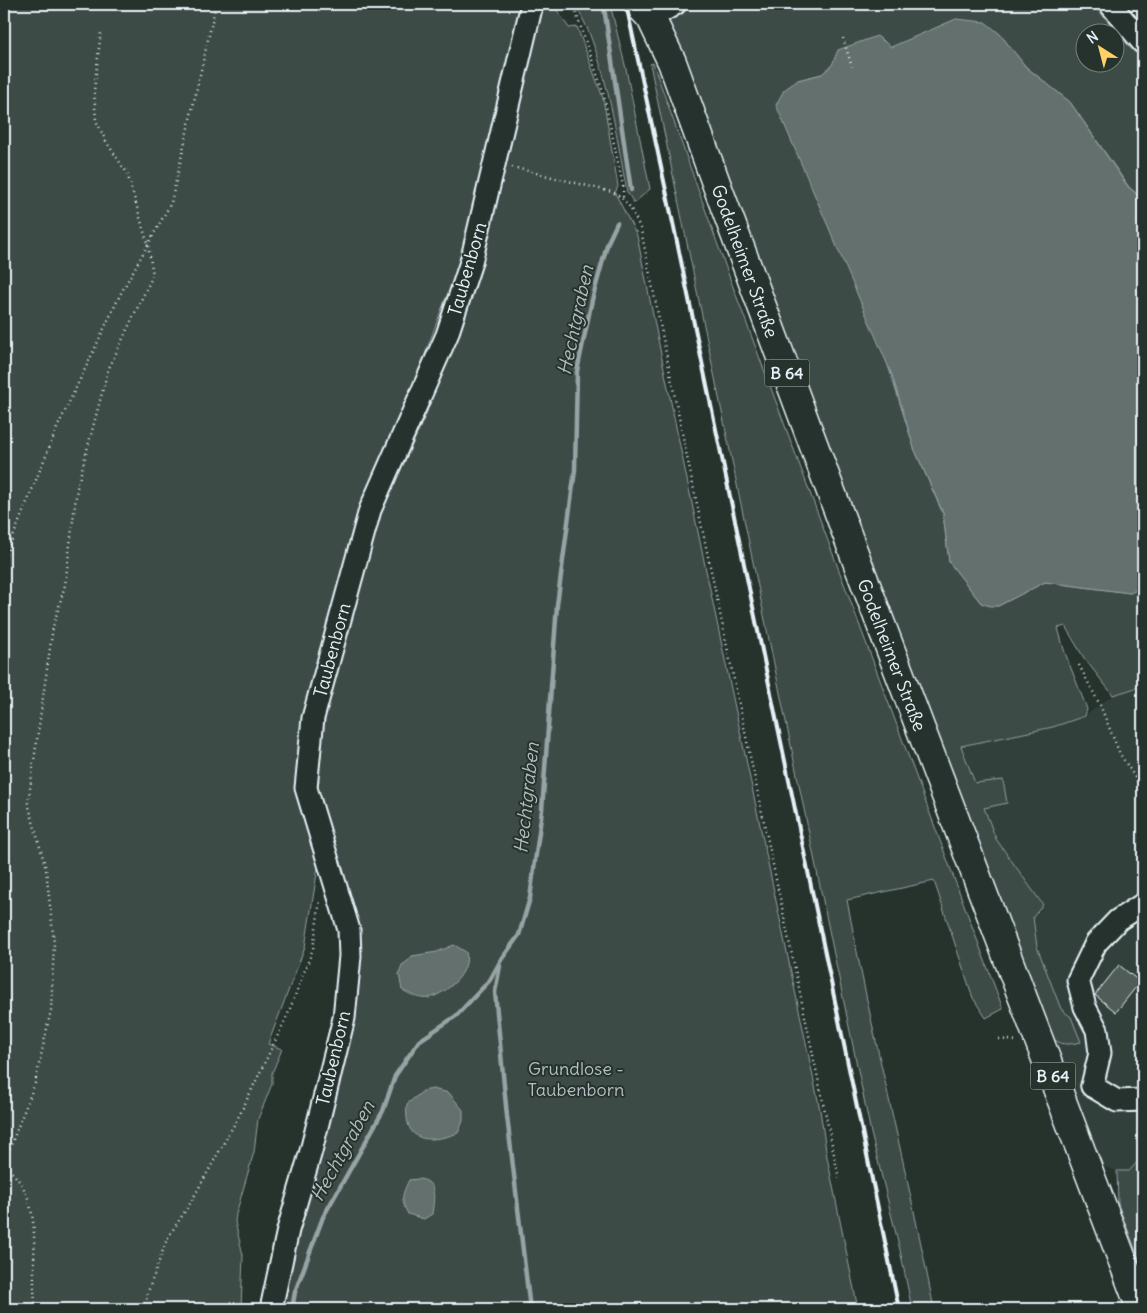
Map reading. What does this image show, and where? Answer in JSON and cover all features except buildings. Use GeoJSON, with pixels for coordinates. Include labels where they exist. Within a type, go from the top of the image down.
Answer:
{"type":"FeatureCollection","features":[{"type":"Feature","properties":{"kind":"main road","name":"Godelheimer Straße"},"geometry":{"type":"LineString","coordinates":[[645,11],[672,62],[854,554],[1141,1309]]}},
{"type":"Feature","properties":{"kind":"lane","name":"Taubenborn"},"geometry":{"type":"LineString","coordinates":[[272,1309],[288,1230],[311,1151],[344,1018],[350,956],[349,930],[306,788],[313,718],[370,510],[448,336],[471,262],[532,4]]}},
{"type":"Feature","properties":{"kind":"lane"},"geometry":{"type":"LineString","coordinates":[[645,11],[675,4]]}},
{"type":"Feature","properties":{"kind":"lane"},"geometry":{"type":"LineString","coordinates":[[1110,4],[1143,43]]}},
{"type":"Feature","properties":{"kind":"lane"},"geometry":{"type":"LineString","coordinates":[[1092,1086],[1100,1053],[1097,1030],[1084,1007],[1078,980],[1096,943],[1118,920],[1143,904]]}},
{"type":"Feature","properties":{"kind":"lane"},"geometry":{"type":"LineString","coordinates":[[1061,1098],[1092,1086]]}},
{"type":"Feature","properties":{"kind":"lane"},"geometry":{"type":"LineString","coordinates":[[1092,1086],[1117,1101],[1143,1100]]}},
{"type":"Feature","properties":{"kind":"path"},"geometry":{"type":"LineString","coordinates":[[4,559],[57,428],[121,293],[171,203],[216,4]]}},
{"type":"Feature","properties":{"kind":"path"},"geometry":{"type":"LineString","coordinates":[[571,4],[576,10],[604,92],[623,186],[623,198]]}},
{"type":"Feature","properties":{"kind":"path"},"geometry":{"type":"LineString","coordinates":[[36,1309],[31,1210],[26,1191],[13,1173],[4,1165],[35,1083],[51,1010],[54,943],[46,869],[28,803],[53,628],[66,585],[77,488],[108,370],[153,275],[148,244],[127,173],[106,143],[96,120],[94,92],[101,32]]}},
{"type":"Feature","properties":{"kind":"path"},"geometry":{"type":"LineString","coordinates":[[843,38],[852,67]]}},
{"type":"Feature","properties":{"kind":"path"},"geometry":{"type":"LineString","coordinates":[[525,170],[612,192],[623,198],[631,209],[641,230],[839,1178]]}},
{"type":"Feature","properties":{"kind":"path"},"geometry":{"type":"LineString","coordinates":[[1079,665],[1100,705],[1120,754],[1143,790]]}},
{"type":"Feature","properties":{"kind":"path"},"geometry":{"type":"LineString","coordinates":[[144,1309],[148,1292],[167,1239],[192,1202],[227,1138],[288,1014],[313,948],[320,898]]}},
{"type":"Feature","properties":{"kind":"shaded area"},"geometry":{"type":"Polygon","coordinates":[[[956,19],[985,22],[999,33],[1026,67],[1070,102],[1128,187],[1143,199],[1143,587],[1130,593],[1045,582],[998,606],[990,606],[981,603],[949,562],[943,513],[914,448],[892,375],[776,105],[784,90],[798,80],[822,74],[832,65],[838,50],[877,36],[891,47],[956,19]]]}},
{"type":"Feature","properties":{"kind":"shaded area"},"geometry":{"type":"Polygon","coordinates":[[[1142,686],[1143,1116],[1137,1123],[1143,1156],[1128,1171],[1117,1171],[1105,1167],[1101,1180],[1043,1027],[1071,1017],[1061,1009],[1037,947],[1033,917],[1044,907],[996,839],[984,807],[1007,803],[975,783],[961,746],[1053,727],[1085,716],[1113,695],[1142,686]]]}},
{"type":"Feature","properties":{"kind":"shaded area"},"geometry":{"type":"Polygon","coordinates":[[[454,945],[466,952],[467,960],[461,974],[450,987],[429,998],[415,996],[402,990],[399,974],[402,965],[412,956],[437,952],[454,945]]]}},
{"type":"Feature","properties":{"kind":"shaded area"},"geometry":{"type":"Polygon","coordinates":[[[433,1089],[449,1093],[463,1110],[463,1121],[458,1133],[437,1139],[428,1139],[413,1133],[409,1127],[407,1104],[423,1091],[433,1089]]]}},
{"type":"Feature","properties":{"kind":"shaded area"},"geometry":{"type":"Polygon","coordinates":[[[418,1179],[429,1183],[433,1191],[432,1214],[424,1219],[408,1214],[403,1201],[403,1193],[409,1180],[418,1179]]]}},
{"type":"Feature","properties":{"kind":"green space"},"geometry":{"type":"Polygon","coordinates":[[[4,4],[526,4],[461,265],[445,300],[397,430],[361,512],[336,593],[301,738],[297,784],[311,846],[318,867],[305,947],[268,1044],[282,1049],[272,1073],[272,1084],[258,1119],[254,1152],[236,1214],[235,1222],[243,1255],[241,1309],[4,1309],[4,4]]]}},
{"type":"Feature","properties":{"kind":"green space","name":"Grundlose - Taubenborn"},"geometry":{"type":"Polygon","coordinates":[[[539,4],[553,4],[569,28],[577,27],[603,98],[618,186],[615,193],[636,231],[820,1110],[827,1157],[858,1309],[276,1309],[288,1283],[300,1224],[354,1015],[314,784],[323,722],[376,525],[427,412],[435,387],[539,4]]]}},
{"type":"Feature","properties":{"kind":"green space"},"geometry":{"type":"Polygon","coordinates":[[[575,4],[610,4],[626,69],[650,189],[634,203],[627,192],[603,73],[588,31],[575,4]]]}},
{"type":"Feature","properties":{"kind":"green space"},"geometry":{"type":"Polygon","coordinates":[[[685,4],[1093,4],[1108,22],[1074,22],[1074,72],[1124,72],[1124,40],[1133,51],[1143,55],[1143,199],[1129,187],[1070,102],[1026,67],[999,33],[903,43],[891,48],[883,40],[832,65],[822,74],[798,80],[914,448],[943,514],[949,562],[981,603],[998,606],[1045,582],[1130,593],[1143,587],[1143,687],[1113,695],[1084,658],[1065,626],[1058,628],[1065,653],[1087,709],[1085,716],[1053,727],[961,746],[975,783],[1003,780],[1007,803],[984,808],[996,839],[1043,905],[1033,917],[1037,947],[1061,1009],[1071,1017],[1081,1042],[1063,1044],[1051,1037],[1043,1027],[667,26],[667,15],[685,4]]]}},
{"type":"Feature","properties":{"kind":"green space"},"geometry":{"type":"Polygon","coordinates":[[[653,63],[729,276],[1003,1009],[986,1018],[973,998],[934,881],[847,900],[867,1002],[934,1309],[912,1309],[900,1250],[871,1133],[650,64],[653,63]]]}},
{"type":"Feature","properties":{"kind":"green space"},"geometry":{"type":"Polygon","coordinates":[[[1143,1156],[1143,1269],[1118,1204],[1117,1171],[1129,1171],[1143,1156]]]}},
{"type":"Feature","properties":{"kind":"waterway","name":"Hechtgraben"},"geometry":{"type":"LineString","coordinates":[[608,6],[604,7],[631,190]]}},
{"type":"Feature","properties":{"kind":"waterway","name":"Hechtgraben"},"geometry":{"type":"LineString","coordinates":[[292,1309],[295,1292],[323,1217],[383,1111],[395,1076],[419,1041],[456,1016],[490,980],[501,960],[519,935],[530,898],[542,810],[557,605],[575,470],[577,371],[592,300],[608,242],[617,223]]}},
{"type":"Feature","properties":{"kind":"waterway"},"geometry":{"type":"LineString","coordinates":[[500,966],[495,992],[507,1116],[530,1309]]}},
{"type":"Feature","properties":{"kind":"railway"},"geometry":{"type":"LineString","coordinates":[[626,4],[899,1309]]}}]}
